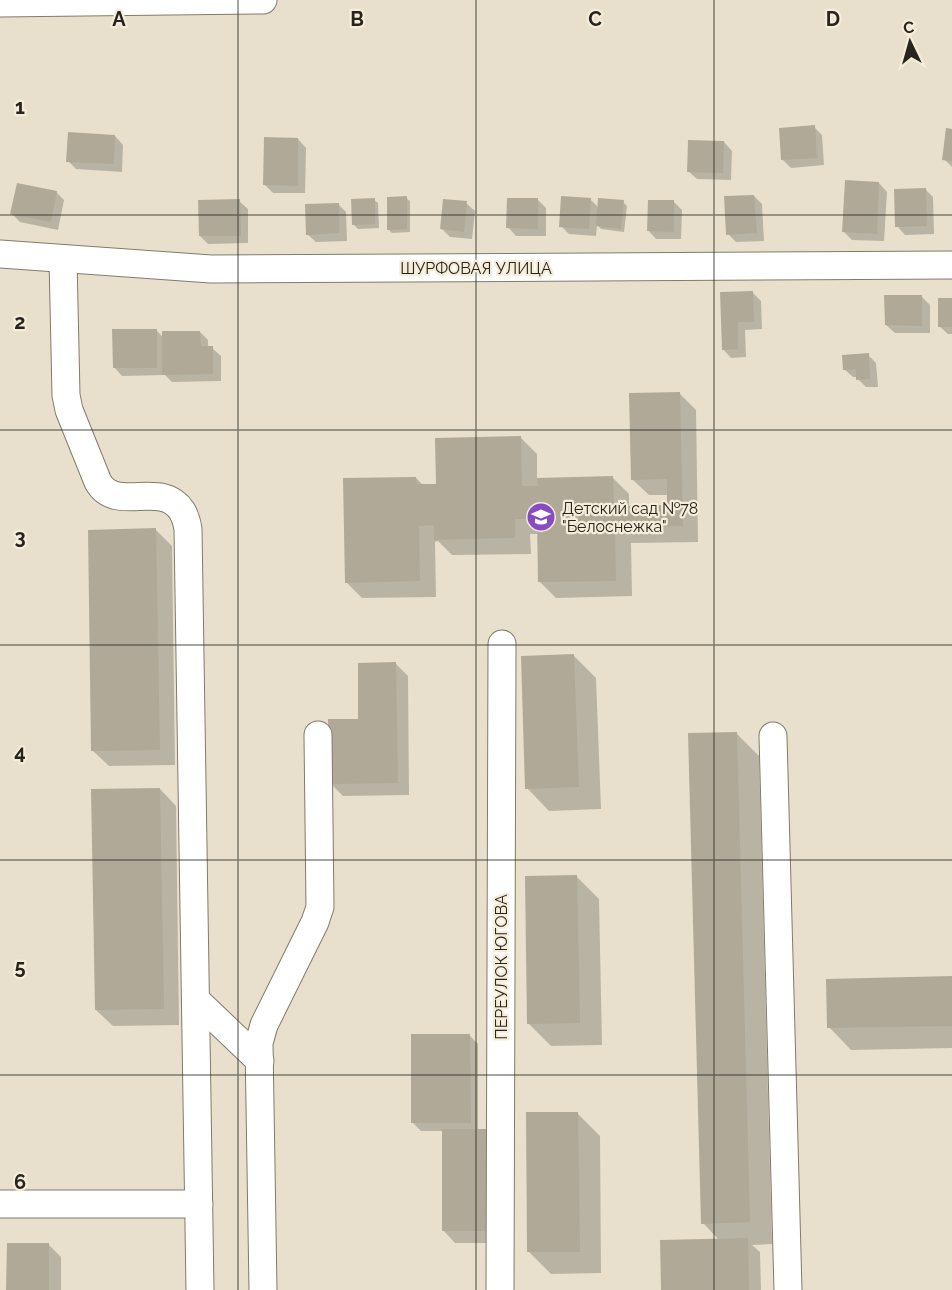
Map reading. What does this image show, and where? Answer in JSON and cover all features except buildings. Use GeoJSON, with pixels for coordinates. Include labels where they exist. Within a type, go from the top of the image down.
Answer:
{"type":"FeatureCollection","features":[{"type":"Feature","properties":{"kind":"street"},"geometry":{"type":"LineString","coordinates":[[0,3],[263,0]]}},
{"type":"Feature","properties":{"kind":"street","name":"ШУРФОВАЯ УЛИЦА"},"geometry":{"type":"LineString","coordinates":[[0,254],[211,269],[952,265]]}},
{"type":"Feature","properties":{"kind":"street"},"geometry":{"type":"LineString","coordinates":[[63,259],[66,395],[69,410],[98,482],[101,488],[109,494],[119,497],[161,496],[173,502],[182,511],[188,529],[200,1290]]}},
{"type":"Feature","properties":{"kind":"street","name":"ПЕРЕУЛОК ЮГОВА"},"geometry":{"type":"LineString","coordinates":[[500,1290],[501,644]]}},
{"type":"Feature","properties":{"kind":"street"},"geometry":{"type":"LineString","coordinates":[[263,1290],[259,1043],[264,1025],[315,922],[320,907],[318,735]]}},
{"type":"Feature","properties":{"kind":"street"},"geometry":{"type":"LineString","coordinates":[[773,736],[788,1290]]}},
{"type":"Feature","properties":{"kind":"street"},"geometry":{"type":"LineString","coordinates":[[196,1000],[260,1061]]}},
{"type":"Feature","properties":{"kind":"street"},"geometry":{"type":"LineString","coordinates":[[0,1204],[199,1204]]}},
{"type":"Feature","properties":{"kind":"place","name":"Детский сад №78 \"Белоснежка\""},"geometry":{"type":"Point","coordinates":[541,517]}}]}
